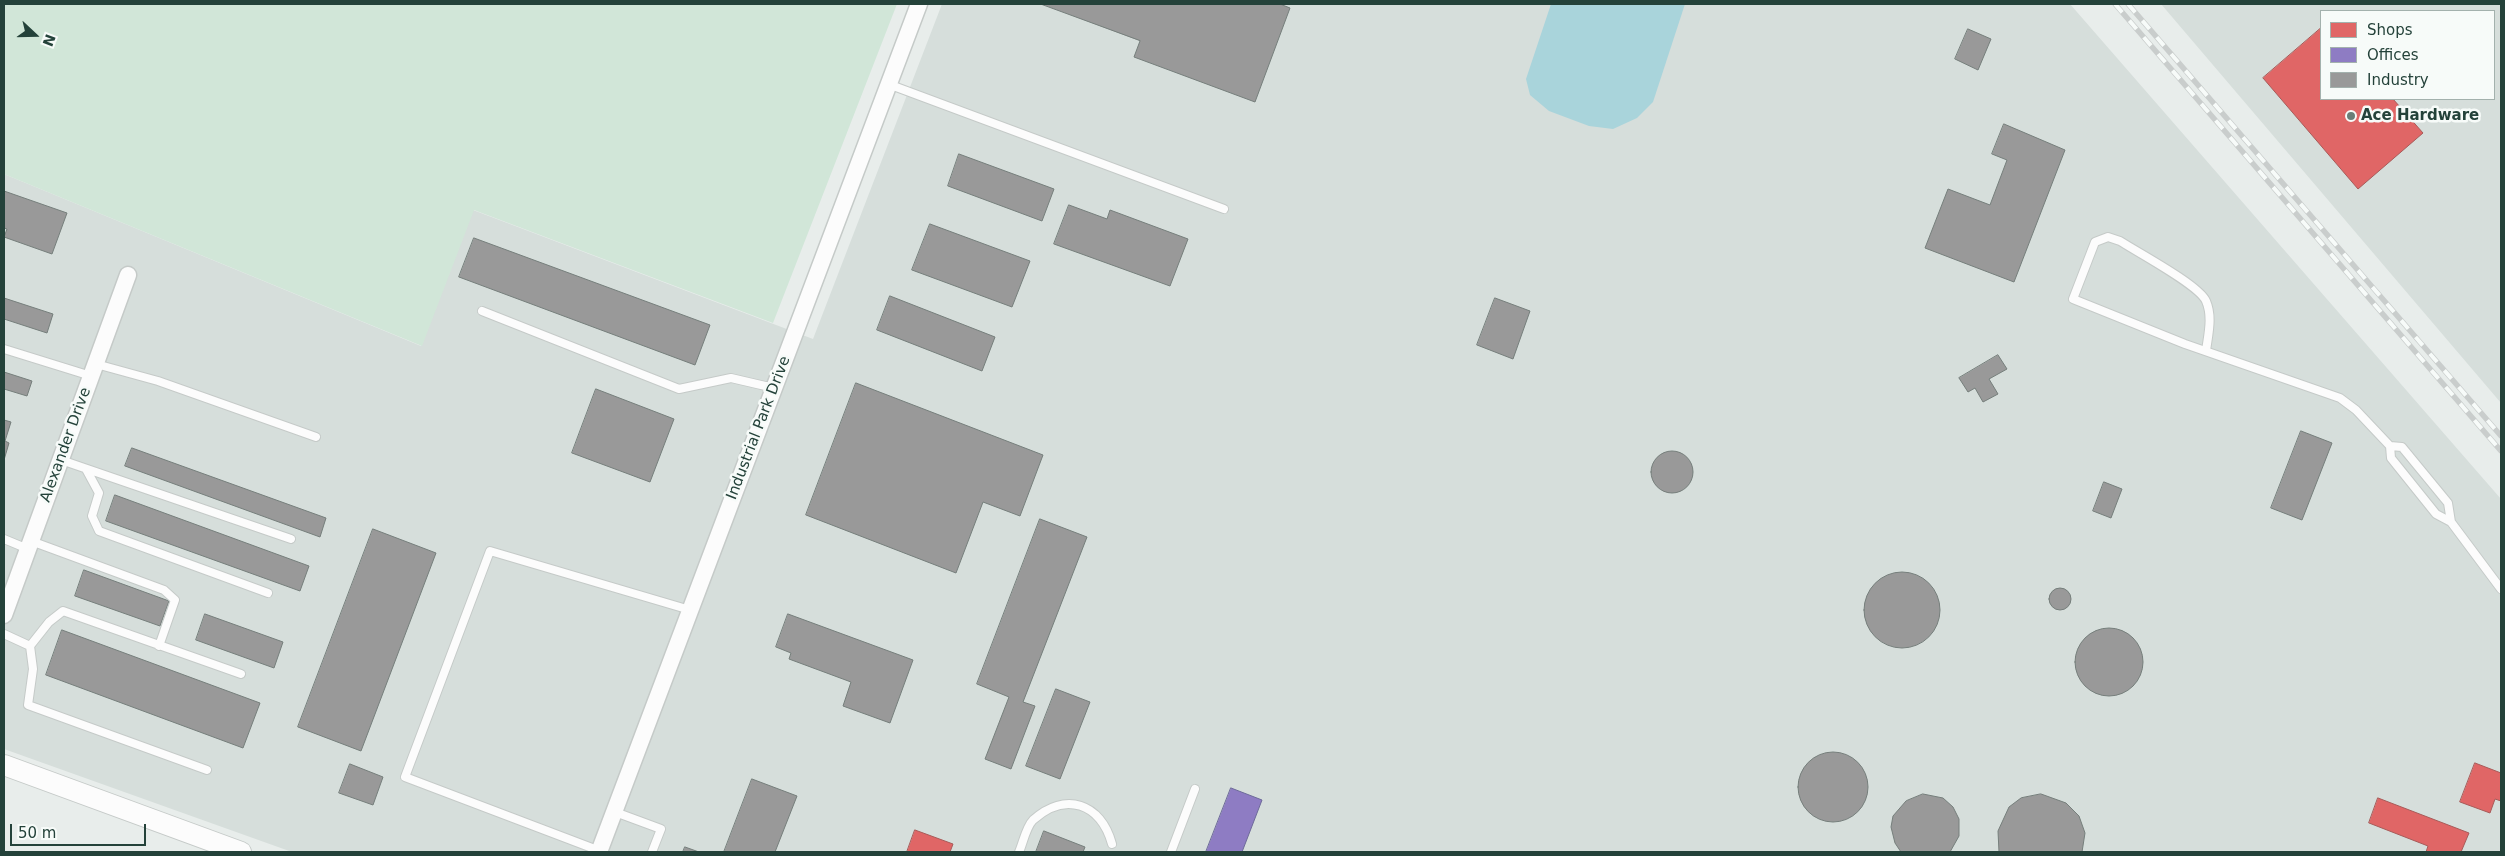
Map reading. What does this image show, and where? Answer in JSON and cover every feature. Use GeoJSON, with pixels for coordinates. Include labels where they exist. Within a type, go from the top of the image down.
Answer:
{"type":"FeatureCollection","features":[{"type":"Feature","properties":{"kind":"street","name":"Industrial Park Drive"},"geometry":{"type":"LineString","coordinates":[[600,851],[919,4]]}},
{"type":"Feature","properties":{"kind":"street","name":"Alexander Drive"},"geometry":{"type":"LineString","coordinates":[[4,615],[128,275]]}},
{"type":"Feature","properties":{"kind":"street"},"geometry":{"type":"LineString","coordinates":[[4,765],[241,852]]}},
{"type":"Feature","properties":{"kind":"lane"},"geometry":{"type":"LineString","coordinates":[[888,84],[1224,210]]}},
{"type":"Feature","properties":{"kind":"lane"},"geometry":{"type":"LineString","coordinates":[[2206,351],[2210,321],[2206,300],[2195,288],[2120,241],[2108,237],[2095,242],[2073,299],[2206,351],[2340,398],[2356,410],[2390,446],[2391,458],[2397,466],[2436,514],[2451,522],[2501,589]]}},
{"type":"Feature","properties":{"kind":"lane"},"geometry":{"type":"LineString","coordinates":[[482,311],[679,388],[731,378],[774,388]]}},
{"type":"Feature","properties":{"kind":"lane"},"geometry":{"type":"LineString","coordinates":[[4,349],[93,370],[158,381],[316,438]]}},
{"type":"Feature","properties":{"kind":"lane"},"geometry":{"type":"LineString","coordinates":[[2390,446],[2402,447],[2448,503],[2451,522]]}},
{"type":"Feature","properties":{"kind":"lane"},"geometry":{"type":"LineString","coordinates":[[61,460],[291,539]]}},
{"type":"Feature","properties":{"kind":"lane"},"geometry":{"type":"LineString","coordinates":[[86,469],[100,494],[92,516],[99,531],[268,593]]}},
{"type":"Feature","properties":{"kind":"lane"},"geometry":{"type":"LineString","coordinates":[[4,539],[29,545],[164,590],[175,600],[159,646]]}},
{"type":"Feature","properties":{"kind":"lane"},"geometry":{"type":"LineString","coordinates":[[600,851],[405,777],[490,551],[690,610]]}},
{"type":"Feature","properties":{"kind":"lane"},"geometry":{"type":"LineString","coordinates":[[207,770],[28,705],[33,669],[30,646],[49,622],[63,611],[241,674]]}},
{"type":"Feature","properties":{"kind":"lane"},"geometry":{"type":"LineString","coordinates":[[4,634],[30,646]]}},
{"type":"Feature","properties":{"kind":"lane"},"geometry":{"type":"LineString","coordinates":[[1170,852],[1195,789]]}},
{"type":"Feature","properties":{"kind":"lane"},"geometry":{"type":"LineString","coordinates":[[1019,852],[1032,821],[1062,803],[1080,806],[1096,813],[1108,827],[1112,844]]}},
{"type":"Feature","properties":{"kind":"lane"},"geometry":{"type":"LineString","coordinates":[[614,812],[661,829],[652,852]]}},
{"type":"Feature","properties":{"kind":"shaded area"},"geometry":{"type":"Polygon","coordinates":[[[942,4],[2070,4],[2501,499],[2501,852],[292,852],[4,749],[4,174],[421,346],[473,210],[813,339],[942,4]]]}},
{"type":"Feature","properties":{"kind":"shaded area"},"geometry":{"type":"Polygon","coordinates":[[[2161,4],[2501,4],[2501,403],[2161,4]]]}},
{"type":"Feature","properties":{"kind":"green space"},"geometry":{"type":"Polygon","coordinates":[[[4,4],[897,4],[773,323],[474,210],[422,346],[4,174],[4,4]]]}},
{"type":"Feature","properties":{"kind":"water"},"geometry":{"type":"Polygon","coordinates":[[[1551,4],[1685,4],[1653,102],[1637,118],[1613,129],[1589,126],[1549,111],[1530,95],[1526,79],[1551,4]]]}},
{"type":"Feature","properties":{"kind":"building: Shops","name":"Ace Hardware"},"geometry":{"type":"Polygon","coordinates":[[[2320,29],[2320,100],[2394,100],[2423,133],[2358,189],[2263,78],[2320,29]]]}},
{"type":"Feature","properties":{"kind":"building: Shops"},"geometry":{"type":"Polygon","coordinates":[[[2475,763],[2501,773],[2501,801],[2495,799],[2490,813],[2460,802],[2475,763]]]}},
{"type":"Feature","properties":{"kind":"building: Shops"},"geometry":{"type":"Polygon","coordinates":[[[2378,798],[2469,833],[2461,852],[2426,852],[2428,846],[2369,823],[2378,798]]]}},
{"type":"Feature","properties":{"kind":"building: Shops"},"geometry":{"type":"Polygon","coordinates":[[[915,830],[953,844],[950,852],[907,852],[915,830]]]}},
{"type":"Feature","properties":{"kind":"building: Offices"},"geometry":{"type":"Polygon","coordinates":[[[1231,788],[1262,800],[1242,852],[1206,852],[1231,788]]]}},
{"type":"Feature","properties":{"kind":"building: Industry"},"geometry":{"type":"Polygon","coordinates":[[[1041,4],[1280,4],[1290,8],[1255,102],[1134,57],[1140,41],[1041,4]]]}},
{"type":"Feature","properties":{"kind":"building: Industry"},"geometry":{"type":"Polygon","coordinates":[[[1968,29],[1991,39],[1978,70],[1955,59],[1968,29]]]}},
{"type":"Feature","properties":{"kind":"building: Industry"},"geometry":{"type":"Polygon","coordinates":[[[2004,124],[2065,150],[2014,282],[1925,248],[1948,189],[1990,205],[2007,160],[1992,154],[2004,124]]]}},
{"type":"Feature","properties":{"kind":"building: Industry"},"geometry":{"type":"Polygon","coordinates":[[[959,154],[1054,189],[1042,221],[948,186],[959,154]]]}},
{"type":"Feature","properties":{"kind":"building: Industry"},"geometry":{"type":"Polygon","coordinates":[[[4,191],[67,213],[52,254],[4,237],[7,229],[4,228],[4,191]]]}},
{"type":"Feature","properties":{"kind":"building: Industry"},"geometry":{"type":"Polygon","coordinates":[[[1069,205],[1107,219],[1110,210],[1188,239],[1170,286],[1054,244],[1069,205]]]}},
{"type":"Feature","properties":{"kind":"building: Industry"},"geometry":{"type":"Polygon","coordinates":[[[930,224],[1030,261],[1012,307],[912,270],[930,224]]]}},
{"type":"Feature","properties":{"kind":"building: Industry"},"geometry":{"type":"Polygon","coordinates":[[[474,238],[710,325],[695,365],[459,277],[474,238]]]}},
{"type":"Feature","properties":{"kind":"building: Industry"},"geometry":{"type":"Polygon","coordinates":[[[890,296],[995,337],[982,371],[877,330],[890,296]]]}},
{"type":"Feature","properties":{"kind":"building: Industry"},"geometry":{"type":"Polygon","coordinates":[[[4,298],[53,314],[47,333],[4,319],[4,298]]]}},
{"type":"Feature","properties":{"kind":"building: Industry"},"geometry":{"type":"Polygon","coordinates":[[[1495,298],[1530,311],[1513,359],[1477,345],[1495,298]]]}},
{"type":"Feature","properties":{"kind":"building: Industry"},"geometry":{"type":"Polygon","coordinates":[[[1998,355],[2007,369],[1989,379],[1998,394],[1983,402],[1975,388],[1968,392],[1959,378],[1998,355]]]}},
{"type":"Feature","properties":{"kind":"building: Industry"},"geometry":{"type":"Polygon","coordinates":[[[4,372],[32,381],[27,396],[4,389],[4,372]]]}},
{"type":"Feature","properties":{"kind":"building: Industry"},"geometry":{"type":"Polygon","coordinates":[[[856,383],[1043,455],[1020,516],[983,502],[956,573],[806,515],[856,383]]]}},
{"type":"Feature","properties":{"kind":"building: Industry"},"geometry":{"type":"Polygon","coordinates":[[[596,389],[674,419],[650,482],[572,453],[596,389]]]}},
{"type":"Feature","properties":{"kind":"building: Industry"},"geometry":{"type":"Polygon","coordinates":[[[4,420],[11,422],[5,441],[9,443],[4,460],[4,420]]]}},
{"type":"Feature","properties":{"kind":"building: Industry"},"geometry":{"type":"Polygon","coordinates":[[[2301,431],[2332,443],[2302,520],[2271,508],[2301,431]]]}},
{"type":"Feature","properties":{"kind":"building: Industry"},"geometry":{"type":"Polygon","coordinates":[[[132,448],[326,518],[320,537],[125,466],[132,448]]]}},
{"type":"Feature","properties":{"kind":"building: Industry"},"geometry":{"type":"Polygon","coordinates":[[[1676,451],[1684,454],[1690,460],[1693,472],[1690,484],[1684,490],[1668,493],[1660,490],[1654,484],[1651,468],[1654,460],[1660,454],[1676,451]]]}},
{"type":"Feature","properties":{"kind":"building: Industry"},"geometry":{"type":"Polygon","coordinates":[[[2104,482],[2122,489],[2111,518],[2093,511],[2104,482]]]}},
{"type":"Feature","properties":{"kind":"building: Industry"},"geometry":{"type":"Polygon","coordinates":[[[115,495],[309,566],[300,591],[106,521],[115,495]]]}},
{"type":"Feature","properties":{"kind":"building: Industry"},"geometry":{"type":"Polygon","coordinates":[[[1040,519],[1087,537],[1023,702],[1035,706],[1011,769],[985,759],[1009,697],[977,684],[1040,519]]]}},
{"type":"Feature","properties":{"kind":"building: Industry"},"geometry":{"type":"Polygon","coordinates":[[[373,529],[436,553],[361,751],[298,727],[373,529]]]}},
{"type":"Feature","properties":{"kind":"building: Industry"},"geometry":{"type":"Polygon","coordinates":[[[84,570],[169,601],[160,626],[75,596],[84,570]]]}},
{"type":"Feature","properties":{"kind":"building: Industry"},"geometry":{"type":"Polygon","coordinates":[[[1895,572],[1909,572],[1923,578],[1934,589],[1940,603],[1937,625],[1929,637],[1909,648],[1895,648],[1881,642],[1870,631],[1864,617],[1864,603],[1870,589],[1881,578],[1895,572]]]}},
{"type":"Feature","properties":{"kind":"building: Industry"},"geometry":{"type":"Polygon","coordinates":[[[2060,588],[2068,591],[2071,599],[2068,607],[2060,610],[2052,607],[2049,599],[2052,591],[2060,588]]]}},
{"type":"Feature","properties":{"kind":"building: Industry"},"geometry":{"type":"Polygon","coordinates":[[[205,614],[283,642],[274,668],[196,640],[205,614]]]}},
{"type":"Feature","properties":{"kind":"building: Industry"},"geometry":{"type":"Polygon","coordinates":[[[788,614],[913,660],[890,723],[843,706],[851,682],[789,659],[791,653],[776,647],[788,614]]]}},
{"type":"Feature","properties":{"kind":"building: Industry"},"geometry":{"type":"Polygon","coordinates":[[[2109,628],[2122,631],[2133,638],[2140,649],[2143,662],[2140,675],[2133,686],[2122,693],[2109,696],[2096,693],[2085,686],[2078,675],[2075,662],[2078,649],[2085,638],[2096,631],[2109,628]]]}},
{"type":"Feature","properties":{"kind":"building: Industry"},"geometry":{"type":"Polygon","coordinates":[[[62,630],[260,703],[243,748],[46,675],[62,630]]]}},
{"type":"Feature","properties":{"kind":"building: Industry"},"geometry":{"type":"Polygon","coordinates":[[[1056,689],[1090,702],[1060,779],[1026,766],[1056,689]]]}},
{"type":"Feature","properties":{"kind":"building: Industry"},"geometry":{"type":"Polygon","coordinates":[[[1833,752],[1846,755],[1858,762],[1865,774],[1868,787],[1865,800],[1858,812],[1846,819],[1833,822],[1820,819],[1808,812],[1801,800],[1798,787],[1801,774],[1808,762],[1820,755],[1833,752]]]}},
{"type":"Feature","properties":{"kind":"building: Industry"},"geometry":{"type":"Polygon","coordinates":[[[350,764],[383,777],[373,805],[339,793],[350,764]]]}},
{"type":"Feature","properties":{"kind":"building: Industry"},"geometry":{"type":"Polygon","coordinates":[[[752,779],[797,796],[775,852],[724,852],[752,779]]]}},
{"type":"Feature","properties":{"kind":"building: Industry"},"geometry":{"type":"Polygon","coordinates":[[[1923,794],[1943,798],[1953,807],[1959,819],[1959,836],[1950,852],[1901,852],[1895,843],[1891,827],[1893,816],[1906,801],[1923,794]]]}},
{"type":"Feature","properties":{"kind":"building: Industry"},"geometry":{"type":"Polygon","coordinates":[[[2041,794],[2066,803],[2079,816],[2085,833],[2082,852],[1999,852],[1998,831],[2009,807],[2021,798],[2041,794]]]}},
{"type":"Feature","properties":{"kind":"building: Industry"},"geometry":{"type":"Polygon","coordinates":[[[1044,831],[1085,847],[1083,852],[1036,852],[1044,831]]]}},
{"type":"Feature","properties":{"kind":"building: Industry"},"geometry":{"type":"Polygon","coordinates":[[[685,847],[699,852],[683,852],[685,847]]]}},
{"type":"Feature","properties":{"kind":"railway"},"geometry":{"type":"LineString","coordinates":[[2115,4],[2501,451]]}},
{"type":"Feature","properties":{"kind":"railway"},"geometry":{"type":"LineString","coordinates":[[2128,4],[2501,436]]}},
{"type":"Feature","properties":{"kind":"place","name":"Ace Hardware"},"geometry":{"type":"Point","coordinates":[2351,116]}}]}
